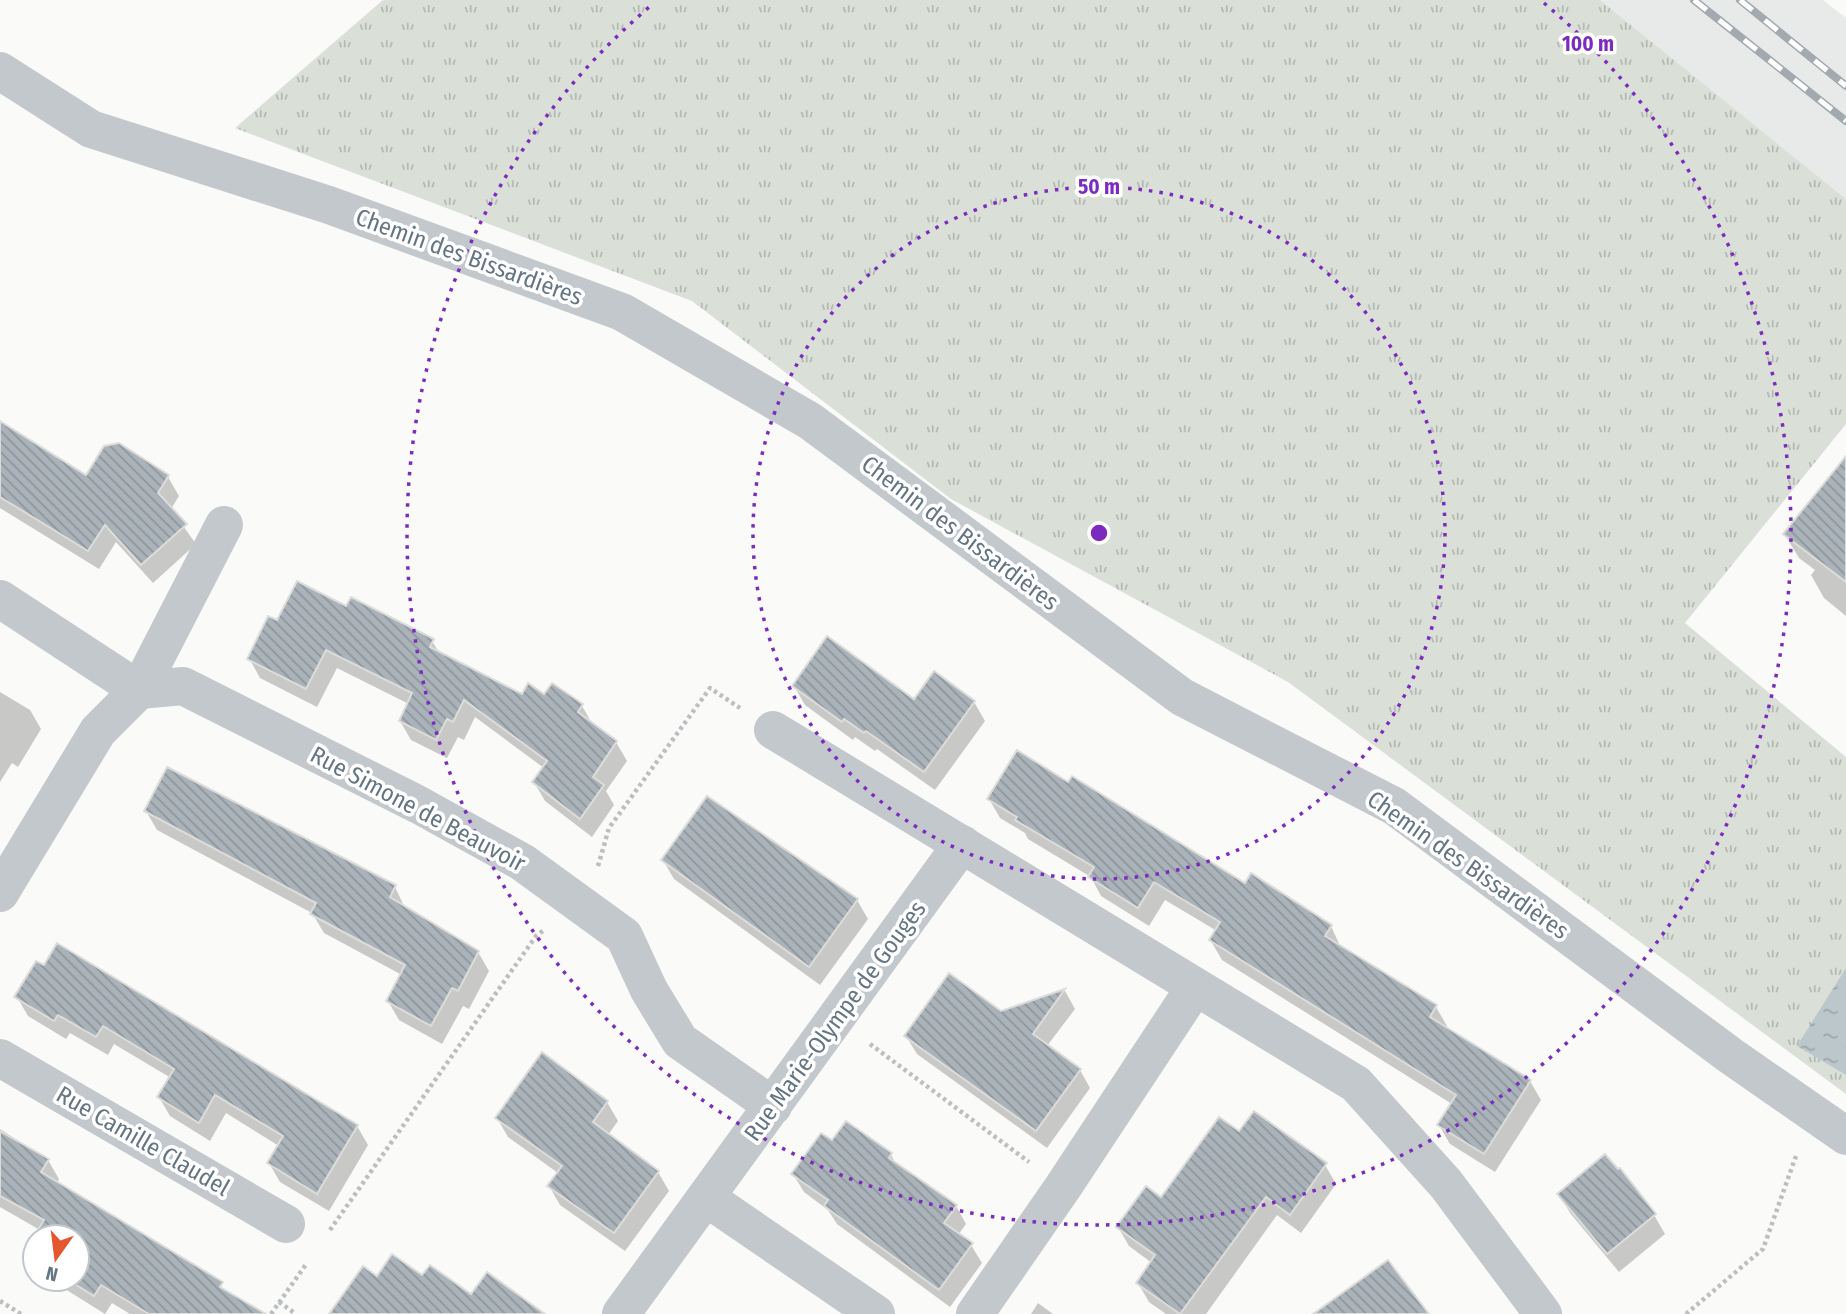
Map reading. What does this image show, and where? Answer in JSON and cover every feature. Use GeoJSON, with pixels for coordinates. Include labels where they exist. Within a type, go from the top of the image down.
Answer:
{"type":"FeatureCollection","features":[{"type":"Feature","properties":{"kind":"street","name":"Chemin des Bissardières"},"geometry":{"type":"LineString","coordinates":[[0,71],[91,129],[329,205],[622,312],[716,366],[810,421],[1182,697],[1394,806],[1846,1136]]}},
{"type":"Feature","properties":{"kind":"street"},"geometry":{"type":"LineString","coordinates":[[0,893],[98,731],[139,690],[223,525]]}},
{"type":"Feature","properties":{"kind":"street"},"geometry":{"type":"LineString","coordinates":[[0,600],[139,690]]}},
{"type":"Feature","properties":{"kind":"street","name":"Rue Simone de Beauvoir"},"geometry":{"type":"LineString","coordinates":[[139,690],[183,686],[419,805],[522,862],[580,901],[624,936],[649,990],[680,1041],[773,1106]]}},
{"type":"Feature","properties":{"kind":"street"},"geometry":{"type":"LineString","coordinates":[[773,730],[1356,1084],[1446,1184],[1543,1314]]}},
{"type":"Feature","properties":{"kind":"street","name":"Rue Marie-Olympe de Gouges"},"geometry":{"type":"LineString","coordinates":[[621,1314],[708,1199],[962,844]]}},
{"type":"Feature","properties":{"kind":"street"},"geometry":{"type":"LineString","coordinates":[[975,1314],[1063,1187],[1195,987]]}},
{"type":"Feature","properties":{"kind":"street","name":"Rue Camille Claudel"},"geometry":{"type":"LineString","coordinates":[[0,1058],[286,1224]]}},
{"type":"Feature","properties":{"kind":"street"},"geometry":{"type":"LineString","coordinates":[[708,1199],[876,1314]]}},
{"type":"Feature","properties":{"kind":"path"},"geometry":{"type":"LineString","coordinates":[[327,1233],[536,936],[580,901],[600,862],[609,828],[710,688],[773,730]]}},
{"type":"Feature","properties":{"kind":"path"},"geometry":{"type":"LineString","coordinates":[[836,1022],[1063,1187]]}},
{"type":"Feature","properties":{"kind":"path"},"geometry":{"type":"LineString","coordinates":[[1686,1314],[1763,1248],[1796,1154],[1806,1108]]}},
{"type":"Feature","properties":{"kind":"path"},"geometry":{"type":"LineString","coordinates":[[271,1314],[313,1254]]}},
{"type":"Feature","properties":{"kind":"path"},"geometry":{"type":"LineString","coordinates":[[0,1301],[21,1314]]}},
{"type":"Feature","properties":{"kind":"path"},"geometry":{"type":"LineString","coordinates":[[279,1302],[296,1314]]}},
{"type":"Feature","properties":{"kind":"shaded area"},"geometry":{"type":"Polygon","coordinates":[[[1600,0],[1823,0],[1846,18],[1846,199],[1600,0]]]}},
{"type":"Feature","properties":{"kind":"green space"},"geometry":{"type":"Polygon","coordinates":[[[383,0],[1600,0],[1846,199],[1846,424],[1685,623],[1846,757],[1846,1094],[1288,682],[951,499],[692,301],[235,128],[383,0]]]}},
{"type":"Feature","properties":{"kind":"water"},"geometry":{"type":"Polygon","coordinates":[[[1846,968],[1846,1075],[1797,1046],[1846,968]]]}},
{"type":"Feature","properties":{"kind":"building"},"geometry":{"type":"Polygon","coordinates":[[[0,421],[86,475],[104,446],[119,443],[169,475],[158,493],[187,524],[141,565],[105,525],[88,551],[0,497],[0,421]]]}},
{"type":"Feature","properties":{"kind":"building"},"geometry":{"type":"Polygon","coordinates":[[[1846,456],[1846,582],[1783,534],[1846,456]]]}},
{"type":"Feature","properties":{"kind":"building"},"geometry":{"type":"Polygon","coordinates":[[[297,581],[346,606],[351,597],[434,639],[430,647],[522,694],[528,683],[544,694],[552,683],[583,704],[578,712],[617,741],[593,777],[604,785],[580,819],[532,782],[547,761],[464,700],[453,722],[447,719],[436,740],[399,721],[412,693],[326,650],[306,689],[247,659],[268,616],[277,620],[297,581]]]}},
{"type":"Feature","properties":{"kind":"building"},"geometry":{"type":"Polygon","coordinates":[[[827,636],[914,699],[934,671],[975,701],[924,772],[866,731],[864,733],[844,719],[842,722],[792,686],[827,636]]]}},
{"type":"Feature","properties":{"kind":"building"},"geometry":{"type":"Polygon","coordinates":[[[1017,750],[1068,782],[1072,776],[1245,883],[1251,873],[1332,925],[1325,936],[1437,1005],[1430,1017],[1531,1080],[1484,1154],[1437,1125],[1456,1095],[1209,940],[1220,922],[1154,882],[1138,908],[1088,877],[1094,867],[1015,820],[1017,817],[987,799],[1017,750]]]}},
{"type":"Feature","properties":{"kind":"building"},"geometry":{"type":"Polygon","coordinates":[[[167,767],[396,885],[390,897],[479,951],[458,991],[452,988],[431,1026],[386,1001],[405,965],[310,914],[316,903],[144,811],[167,767]]]}},
{"type":"Feature","properties":{"kind":"building"},"geometry":{"type":"Polygon","coordinates":[[[707,796],[858,899],[809,967],[661,860],[707,796]]]}},
{"type":"Feature","properties":{"kind":"building"},"geometry":{"type":"Polygon","coordinates":[[[57,943],[358,1125],[317,1194],[267,1163],[283,1136],[215,1095],[199,1123],[157,1097],[174,1069],[103,1026],[96,1037],[58,1015],[54,1021],[14,997],[36,961],[44,965],[57,943]]]}},
{"type":"Feature","properties":{"kind":"building"},"geometry":{"type":"Polygon","coordinates":[[[949,973],[1001,1011],[1065,989],[1033,1034],[1081,1069],[1036,1131],[904,1036],[949,973]]]}},
{"type":"Feature","properties":{"kind":"building"},"geometry":{"type":"Polygon","coordinates":[[[542,1052],[608,1101],[593,1122],[659,1171],[614,1233],[547,1186],[562,1166],[495,1118],[542,1052]]]}},
{"type":"Feature","properties":{"kind":"building"},"geometry":{"type":"Polygon","coordinates":[[[1254,1111],[1327,1163],[1290,1215],[1266,1197],[1180,1314],[1136,1283],[1155,1255],[1116,1227],[1146,1186],[1161,1197],[1219,1117],[1239,1131],[1254,1111]]]}},
{"type":"Feature","properties":{"kind":"building"},"geometry":{"type":"Polygon","coordinates":[[[846,1121],[892,1153],[889,1158],[957,1205],[944,1223],[973,1243],[939,1290],[824,1206],[828,1200],[791,1174],[821,1133],[832,1140],[846,1121]]]}},
{"type":"Feature","properties":{"kind":"building"},"geometry":{"type":"Polygon","coordinates":[[[0,1131],[49,1159],[41,1172],[223,1282],[220,1287],[266,1314],[149,1314],[101,1285],[94,1296],[89,1293],[91,1223],[42,1223],[44,1220],[0,1196],[0,1131]]]}},
{"type":"Feature","properties":{"kind":"building"},"geometry":{"type":"Polygon","coordinates":[[[1605,1154],[1620,1168],[1656,1214],[1607,1254],[1557,1194],[1605,1154]]]}},
{"type":"Feature","properties":{"kind":"building"},"geometry":{"type":"Polygon","coordinates":[[[392,1254],[422,1275],[430,1265],[471,1294],[487,1272],[545,1314],[329,1314],[363,1266],[377,1276],[392,1254]]]}},
{"type":"Feature","properties":{"kind":"building"},"geometry":{"type":"Polygon","coordinates":[[[1388,1260],[1429,1314],[1313,1314],[1388,1260]]]}},
{"type":"Feature","properties":{"kind":"railway"},"geometry":{"type":"LineString","coordinates":[[1694,0],[1846,121]]}},
{"type":"Feature","properties":{"kind":"railway"},"geometry":{"type":"LineString","coordinates":[[1740,0],[1846,86]]}}]}
